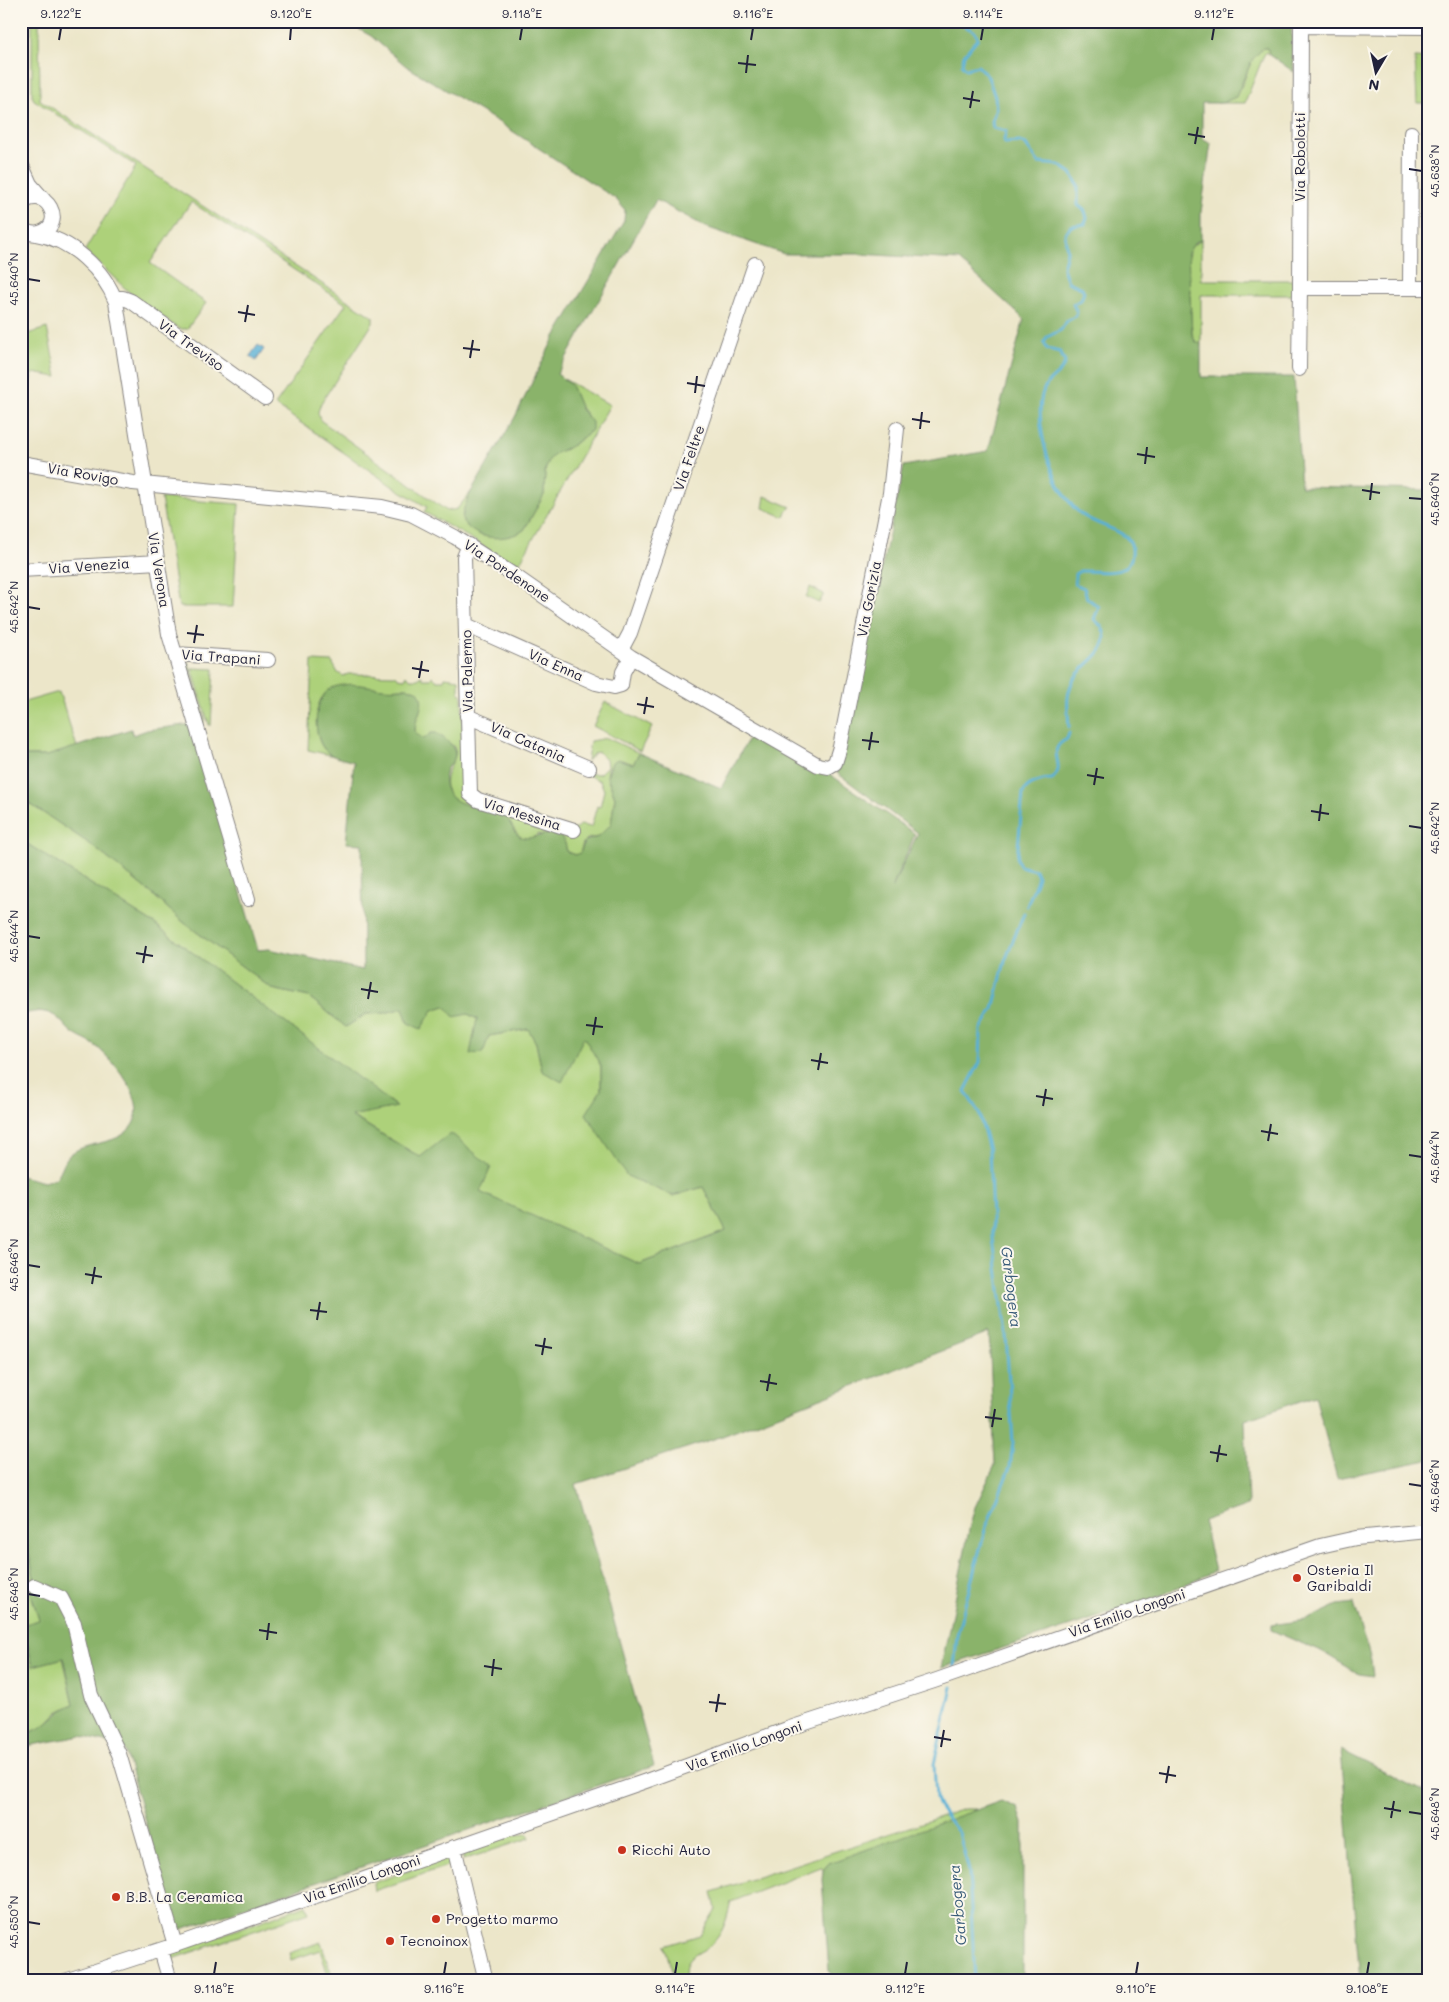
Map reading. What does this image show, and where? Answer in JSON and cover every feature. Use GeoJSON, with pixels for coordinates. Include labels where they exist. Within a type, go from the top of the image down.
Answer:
{"type":"FeatureCollection","features":[{"type":"Feature","properties":{"kind":"street","name":"Via Robolotti"},"geometry":{"type":"LineString","coordinates":[[1299,369],[1301,24],[1428,28]]}},
{"type":"Feature","properties":{"kind":"street"},"geometry":{"type":"LineString","coordinates":[[1410,288],[1411,133]]}},
{"type":"Feature","properties":{"kind":"street"},"geometry":{"type":"LineString","coordinates":[[21,160],[21,197]]}},
{"type":"Feature","properties":{"kind":"street","name":"Via Verona"},"geometry":{"type":"LineString","coordinates":[[22,166],[30,184],[51,208],[58,235],[72,250]]}},
{"type":"Feature","properties":{"kind":"street"},"geometry":{"type":"LineString","coordinates":[[21,204],[30,199],[44,200]]}},
{"type":"Feature","properties":{"kind":"street"},"geometry":{"type":"LineString","coordinates":[[27,232],[47,229],[53,217]]}},
{"type":"Feature","properties":{"kind":"street","name":"Via Verona"},"geometry":{"type":"LineString","coordinates":[[27,232],[54,238],[72,250],[97,270],[114,298],[120,318],[169,634],[248,899]]}},
{"type":"Feature","properties":{"kind":"street","name":"Via Feltre"},"geometry":{"type":"LineString","coordinates":[[626,654],[630,633],[755,264]]}},
{"type":"Feature","properties":{"kind":"street"},"geometry":{"type":"LineString","coordinates":[[1300,288],[1428,288]]}},
{"type":"Feature","properties":{"kind":"street","name":"Via Treviso"},"geometry":{"type":"LineString","coordinates":[[114,298],[123,298],[130,301],[265,398]]}},
{"type":"Feature","properties":{"kind":"street","name":"Via Gorizia"},"geometry":{"type":"LineString","coordinates":[[831,766],[837,760],[840,747],[890,494],[897,429]]}},
{"type":"Feature","properties":{"kind":"street","name":"Via Rovigo"},"geometry":{"type":"LineString","coordinates":[[21,463],[145,484]]}},
{"type":"Feature","properties":{"kind":"street","name":"Via Pordenone"},"geometry":{"type":"LineString","coordinates":[[145,484],[390,508],[420,518],[469,545],[626,654],[816,764],[831,766]]}},
{"type":"Feature","properties":{"kind":"street","name":"Via Palermo"},"geometry":{"type":"LineString","coordinates":[[469,545],[464,557],[469,790],[472,797]]}},
{"type":"Feature","properties":{"kind":"street","name":"Via Venezia"},"geometry":{"type":"LineString","coordinates":[[21,570],[158,562]]}},
{"type":"Feature","properties":{"kind":"street","name":"Via Enna"},"geometry":{"type":"LineString","coordinates":[[466,625],[596,683],[612,687],[621,685],[626,654]]}},
{"type":"Feature","properties":{"kind":"street","name":"Via Trapani"},"geometry":{"type":"LineString","coordinates":[[175,654],[268,660]]}},
{"type":"Feature","properties":{"kind":"street","name":"Via Catania"},"geometry":{"type":"LineString","coordinates":[[468,716],[589,768]]}},
{"type":"Feature","properties":{"kind":"street","name":"Via Messina"},"geometry":{"type":"LineString","coordinates":[[472,797],[574,830]]}},
{"type":"Feature","properties":{"kind":"street","name":"Via Emilio Longoni"},"geometry":{"type":"LineString","coordinates":[[65,1981],[161,1950],[646,1782],[787,1729],[1320,1546],[1356,1538],[1428,1531]]}},
{"type":"Feature","properties":{"kind":"street"},"geometry":{"type":"LineString","coordinates":[[34,1586],[61,1598],[74,1623],[91,1695],[119,1754],[175,1945]]}},
{"type":"Feature","properties":{"kind":"street"},"geometry":{"type":"LineString","coordinates":[[454,1847],[486,1981]]}},
{"type":"Feature","properties":{"kind":"street"},"geometry":{"type":"LineString","coordinates":[[161,1950],[170,1981]]}},
{"type":"Feature","properties":{"kind":"green space"},"geometry":{"type":"Polygon","coordinates":[[[32,21],[39,21],[40,100],[373,317],[373,323],[321,403],[318,412],[320,420],[447,511],[457,509],[474,488],[462,515],[480,535],[509,536],[524,530],[544,495],[545,471],[549,460],[556,453],[570,447],[590,432],[589,418],[579,405],[573,390],[564,379],[610,405],[516,569],[477,542],[424,512],[427,507],[392,486],[275,405],[346,304],[191,202],[150,263],[206,303],[187,329],[179,329],[130,293],[85,250],[136,166],[34,100],[32,96],[32,21]]]}},
{"type":"Feature","properties":{"kind":"green space"},"geometry":{"type":"Polygon","coordinates":[[[332,21],[1291,21],[1294,72],[1270,55],[1267,48],[1263,48],[1252,60],[1236,97],[1222,103],[1202,103],[1202,138],[1211,143],[1201,212],[1201,240],[1195,242],[1188,253],[1192,334],[1195,341],[1201,344],[1201,377],[1294,377],[1301,487],[1428,490],[1428,1460],[1337,1478],[1315,1396],[1245,1420],[1248,1505],[1203,1521],[1215,1571],[1151,1600],[941,1668],[970,1525],[975,1507],[995,1465],[989,1333],[720,1437],[576,1484],[654,1766],[176,1931],[124,1747],[81,1736],[21,1747],[21,1734],[38,1729],[74,1704],[64,1658],[33,1666],[22,1625],[39,1620],[30,1590],[35,1581],[21,1519],[21,1176],[44,1182],[56,1178],[67,1158],[72,1153],[87,1146],[121,1136],[127,1131],[133,1124],[136,1104],[133,1093],[120,1071],[97,1047],[74,1034],[58,1018],[51,1014],[40,1012],[21,1014],[21,840],[156,925],[397,1107],[351,1116],[420,1157],[451,1133],[491,1167],[480,1192],[639,1264],[726,1231],[703,1187],[673,1196],[627,1176],[586,1114],[601,1090],[601,1066],[584,1037],[562,1082],[542,1071],[536,1043],[528,1029],[489,1036],[483,1053],[470,1054],[477,1019],[468,1014],[454,1017],[445,1006],[433,1010],[421,1029],[408,1023],[403,1008],[385,1013],[366,1014],[346,1027],[309,997],[272,989],[182,921],[151,893],[90,844],[21,798],[21,756],[47,756],[131,729],[133,735],[147,730],[191,724],[258,950],[269,949],[363,970],[362,844],[346,843],[354,762],[336,757],[326,751],[321,744],[316,726],[316,716],[322,698],[327,691],[340,685],[353,684],[417,690],[422,701],[415,728],[416,734],[424,739],[431,733],[436,733],[453,747],[454,759],[445,772],[445,785],[451,797],[466,805],[500,814],[510,822],[516,833],[521,837],[526,838],[550,834],[560,836],[565,842],[567,852],[575,855],[580,853],[585,841],[598,837],[611,824],[615,797],[607,776],[612,762],[618,759],[633,764],[639,753],[721,788],[751,734],[831,775],[915,834],[892,888],[918,833],[837,773],[904,466],[988,451],[1024,319],[959,260],[859,254],[784,254],[706,227],[656,200],[557,374],[571,385],[581,409],[592,422],[592,430],[570,447],[556,453],[549,460],[545,471],[544,495],[524,530],[499,538],[482,536],[474,532],[462,520],[464,508],[470,494],[515,417],[553,340],[624,221],[625,210],[616,199],[500,123],[406,66],[371,36],[351,25],[332,21]]]}},
{"type":"Feature","properties":{"kind":"green space"},"geometry":{"type":"Polygon","coordinates":[[[1261,48],[1267,48],[1270,55],[1266,52],[1263,57],[1245,103],[1217,103],[1227,101],[1240,89],[1250,64],[1261,48]]]}},
{"type":"Feature","properties":{"kind":"green space"},"geometry":{"type":"Polygon","coordinates":[[[1415,58],[1428,59],[1428,103],[1417,103],[1415,58]]]}},
{"type":"Feature","properties":{"kind":"green space"},"geometry":{"type":"Polygon","coordinates":[[[1201,240],[1201,280],[1294,280],[1294,295],[1201,295],[1201,344],[1195,341],[1192,334],[1188,259],[1190,247],[1201,240]]]}},
{"type":"Feature","properties":{"kind":"green space"},"geometry":{"type":"Polygon","coordinates":[[[47,328],[57,377],[33,373],[31,386],[21,385],[21,336],[47,328]]]}},
{"type":"Feature","properties":{"kind":"green space"},"geometry":{"type":"Polygon","coordinates":[[[765,496],[791,507],[786,511],[784,517],[763,508],[765,496]]]}},
{"type":"Feature","properties":{"kind":"green space"},"geometry":{"type":"Polygon","coordinates":[[[161,498],[239,504],[233,607],[179,607],[161,498]]]}},
{"type":"Feature","properties":{"kind":"green space"},"geometry":{"type":"Polygon","coordinates":[[[810,587],[824,594],[819,603],[806,597],[810,587]]]}},
{"type":"Feature","properties":{"kind":"green space"},"geometry":{"type":"Polygon","coordinates":[[[188,661],[205,719],[203,724],[200,722],[204,719],[190,671],[185,670],[184,664],[188,661]]]}},
{"type":"Feature","properties":{"kind":"green space"},"geometry":{"type":"Polygon","coordinates":[[[312,661],[332,662],[338,673],[343,676],[348,674],[396,675],[398,678],[405,679],[407,675],[410,679],[418,679],[422,676],[423,679],[431,679],[432,676],[436,680],[444,680],[445,677],[459,679],[459,693],[462,694],[464,801],[571,832],[580,825],[591,827],[597,806],[600,807],[604,790],[600,781],[584,773],[599,774],[607,766],[606,759],[598,752],[594,753],[587,761],[590,741],[607,738],[639,753],[634,764],[618,759],[608,768],[607,778],[615,797],[611,824],[598,837],[587,839],[583,843],[580,853],[575,855],[567,852],[565,843],[539,834],[532,838],[521,838],[504,817],[490,811],[466,806],[452,799],[448,793],[446,779],[455,750],[441,736],[424,739],[416,734],[415,724],[420,711],[420,698],[417,690],[347,687],[336,688],[327,692],[321,700],[317,712],[317,728],[321,745],[334,756],[308,750],[312,661]]]}},
{"type":"Feature","properties":{"kind":"green space"},"geometry":{"type":"Polygon","coordinates":[[[192,668],[214,669],[211,725],[209,725],[192,668]]]}},
{"type":"Feature","properties":{"kind":"green space"},"geometry":{"type":"Polygon","coordinates":[[[59,692],[77,747],[47,756],[21,756],[21,703],[59,692]]]}},
{"type":"Feature","properties":{"kind":"green space"},"geometry":{"type":"Polygon","coordinates":[[[605,702],[652,727],[640,751],[593,726],[605,702]]]}},
{"type":"Feature","properties":{"kind":"green space"},"geometry":{"type":"Polygon","coordinates":[[[21,798],[90,844],[151,893],[182,921],[272,989],[309,997],[346,1027],[366,1014],[385,1013],[403,1008],[433,1010],[445,1006],[477,1019],[489,1036],[529,1029],[536,1043],[542,1071],[584,1036],[601,1066],[601,1090],[673,1196],[703,1187],[726,1231],[639,1264],[479,1192],[350,1115],[396,1107],[156,925],[21,840],[21,798]]]}},
{"type":"Feature","properties":{"kind":"green space"},"geometry":{"type":"Polygon","coordinates":[[[21,1519],[35,1581],[30,1590],[39,1620],[22,1626],[33,1666],[63,1658],[74,1704],[58,1712],[40,1730],[21,1734],[21,1519]]]}},
{"type":"Feature","properties":{"kind":"green space"},"geometry":{"type":"Polygon","coordinates":[[[1354,1603],[1371,1660],[1373,1676],[1359,1674],[1324,1653],[1271,1630],[1271,1625],[1306,1620],[1338,1605],[1354,1603]]]}},
{"type":"Feature","properties":{"kind":"green space"},"geometry":{"type":"Polygon","coordinates":[[[1341,1750],[1428,1794],[1428,1981],[1360,1981],[1341,1750]]]}},
{"type":"Feature","properties":{"kind":"green space"},"geometry":{"type":"Polygon","coordinates":[[[1001,1801],[1018,1808],[1023,1823],[1023,1981],[841,1981],[829,1971],[822,1880],[823,1870],[829,1863],[1001,1801]]]}},
{"type":"Feature","properties":{"kind":"green space"},"geometry":{"type":"Polygon","coordinates":[[[964,1809],[976,1809],[966,1815],[829,1863],[823,1870],[821,1867],[731,1902],[720,1934],[705,1949],[690,1959],[685,1971],[686,1981],[676,1981],[664,1946],[700,1935],[716,1909],[712,1892],[964,1809]]]}},
{"type":"Feature","properties":{"kind":"green space"},"geometry":{"type":"Polygon","coordinates":[[[528,1834],[530,1838],[463,1860],[463,1855],[468,1850],[510,1835],[528,1834]]]}},
{"type":"Feature","properties":{"kind":"green space"},"geometry":{"type":"Polygon","coordinates":[[[444,1858],[453,1864],[374,1891],[373,1883],[444,1858]]]}},
{"type":"Feature","properties":{"kind":"green space"},"geometry":{"type":"Polygon","coordinates":[[[306,1905],[309,1912],[172,1959],[173,1952],[306,1905]]]}},
{"type":"Feature","properties":{"kind":"green space"},"geometry":{"type":"Polygon","coordinates":[[[321,1942],[334,1981],[330,1981],[320,1950],[291,1960],[289,1953],[321,1942]]]}},
{"type":"Feature","properties":{"kind":"water"},"geometry":{"type":"Polygon","coordinates":[[[258,345],[264,349],[256,361],[250,356],[258,345]]]}},
{"type":"Feature","properties":{"kind":"waterway","name":"Garbogera"},"geometry":{"type":"LineString","coordinates":[[961,21],[966,27],[974,31],[978,38],[964,55],[962,65],[966,69],[978,66],[988,77],[995,97],[996,108],[992,121],[993,128],[1006,131],[1005,143],[1019,142],[1025,144],[1039,163],[1059,165],[1071,173],[1078,185],[1078,205],[1085,211],[1087,218],[1085,224],[1071,226],[1065,234],[1067,252],[1063,268],[1068,282],[1082,288],[1084,292],[1081,300],[1073,304],[1077,312],[1076,316],[1067,321],[1061,330],[1047,337],[1044,342],[1047,349],[1060,352],[1065,362],[1061,371],[1050,380],[1044,389],[1040,409],[1041,425],[1048,459],[1062,491],[1071,504],[1086,517],[1125,536],[1130,542],[1132,551],[1130,562],[1119,570],[1112,572],[1080,571],[1075,574],[1075,584],[1084,588],[1087,598],[1099,607],[1094,619],[1102,627],[1105,636],[1101,650],[1077,675],[1070,687],[1068,703],[1069,727]]}},
{"type":"Feature","properties":{"kind":"waterway","name":"Garbogera"},"geometry":{"type":"LineString","coordinates":[[1027,906],[1038,877],[1035,870],[1020,866],[1017,859],[1023,793],[1032,784],[1052,779],[1057,774],[1057,748],[1067,739],[1069,733]]}},
{"type":"Feature","properties":{"kind":"waterway","name":"Garbogera"},"geometry":{"type":"LineString","coordinates":[[954,1669],[957,1635],[985,1530],[1010,1467],[1013,1443],[1006,1335],[993,1238],[989,1150],[979,1113],[965,1091],[980,1062],[981,1029],[993,1009],[1005,961],[1024,913]]}},
{"type":"Feature","properties":{"kind":"waterway","name":"Garbogera"},"geometry":{"type":"LineString","coordinates":[[952,1687],[934,1764],[936,1799],[939,1807],[959,1833],[969,1871],[975,1981]]}},
{"type":"Feature","properties":{"kind":"place","name":"Osteria Il Garibaldi"},"geometry":{"type":"Point","coordinates":[1297,1578]}},
{"type":"Feature","properties":{"kind":"place","name":"Ricchi Auto"},"geometry":{"type":"Point","coordinates":[622,1850]}},
{"type":"Feature","properties":{"kind":"place","name":"B.B. La Ceramica"},"geometry":{"type":"Point","coordinates":[116,1897]}},
{"type":"Feature","properties":{"kind":"place","name":"Progetto marmo"},"geometry":{"type":"Point","coordinates":[436,1919]}},
{"type":"Feature","properties":{"kind":"place","name":"Tecnoinox"},"geometry":{"type":"Point","coordinates":[390,1941]}}]}
